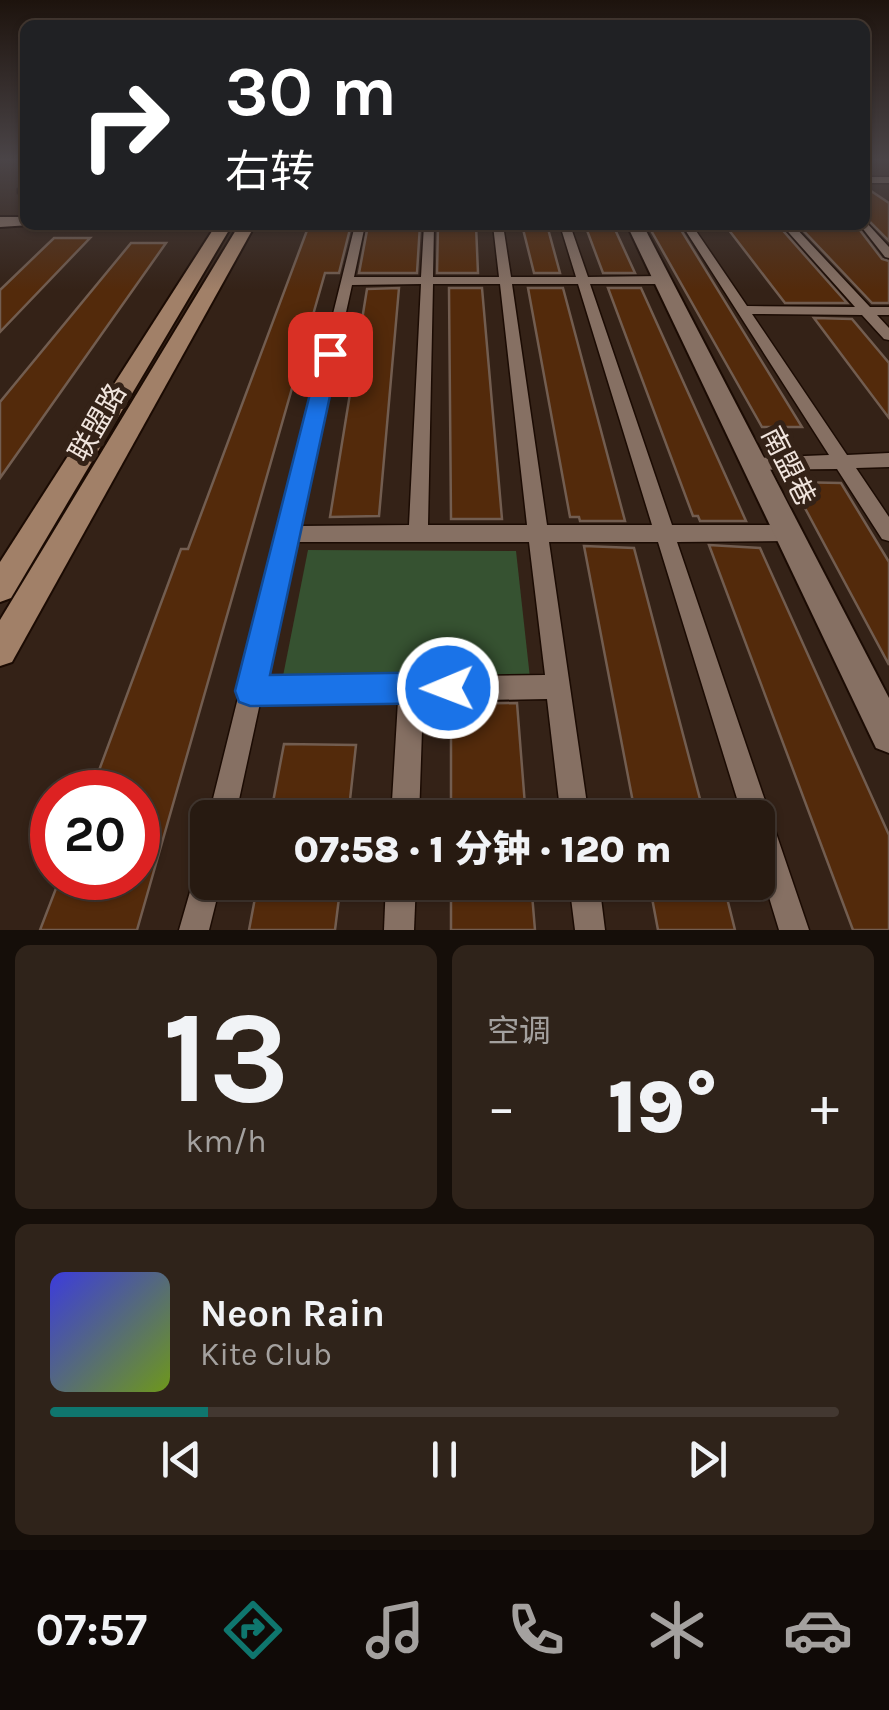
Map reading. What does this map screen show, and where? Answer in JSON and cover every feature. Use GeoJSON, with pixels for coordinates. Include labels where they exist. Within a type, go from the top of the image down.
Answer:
{"type":"FeatureCollection","features":[{"type":"Feature","properties":{"kind":"main road","name":"联盟路"},"geometry":{"type":"LineString","coordinates":[[0,588],[221,230]]}},
{"type":"Feature","properties":{"kind":"main road","name":"联盟路"},"geometry":{"type":"LineString","coordinates":[[0,650],[244,230]]}},
{"type":"Feature","properties":{"kind":"street","name":"南盟巷"},"geometry":{"type":"LineString","coordinates":[[636,230],[889,735]]}},
{"type":"Feature","properties":{"kind":"lane"},"geometry":{"type":"LineString","coordinates":[[225,800],[359,230]]}},
{"type":"Feature","properties":{"kind":"lane"},"geometry":{"type":"LineString","coordinates":[[418,534],[429,230]]}},
{"type":"Feature","properties":{"kind":"lane"},"geometry":{"type":"LineString","coordinates":[[499,230],[573,800]]}},
{"type":"Feature","properties":{"kind":"lane"},"geometry":{"type":"LineString","coordinates":[[567,230],[751,800]]}},
{"type":"Feature","properties":{"kind":"lane"},"geometry":{"type":"LineString","coordinates":[[690,230],[889,533]]}},
{"type":"Feature","properties":{"kind":"lane"},"geometry":{"type":"LineString","coordinates":[[792,230],[889,336]]}},
{"type":"Feature","properties":{"kind":"lane"},"geometry":{"type":"LineString","coordinates":[[870,230],[889,255]]}},
{"type":"Feature","properties":{"kind":"lane"},"geometry":{"type":"LineString","coordinates":[[347,281],[661,280]]}},
{"type":"Feature","properties":{"kind":"lane"},"geometry":{"type":"LineString","coordinates":[[742,310],[889,312]]}},
{"type":"Feature","properties":{"kind":"lane"},"geometry":{"type":"LineString","coordinates":[[754,465],[889,460]]}},
{"type":"Feature","properties":{"kind":"lane"},"geometry":{"type":"LineString","coordinates":[[287,534],[789,533]]}},
{"type":"Feature","properties":{"kind":"lane"},"geometry":{"type":"LineString","coordinates":[[250,691],[558,686]]}},
{"type":"Feature","properties":{"kind":"lane"},"geometry":{"type":"LineString","coordinates":[[406,800],[411,688]]}},
{"type":"Feature","properties":{"kind":"lane"},"geometry":{"type":"LineString","coordinates":[[775,872],[794,930]]}},
{"type":"Feature","properties":{"kind":"lane"},"geometry":{"type":"LineString","coordinates":[[194,930],[202,900]]}},
{"type":"Feature","properties":{"kind":"lane"},"geometry":{"type":"LineString","coordinates":[[399,930],[400,900]]}},
{"type":"Feature","properties":{"kind":"lane"},"geometry":{"type":"LineString","coordinates":[[586,900],[590,930]]}},
{"type":"Feature","properties":{"kind":"green space"},"geometry":{"type":"Polygon","coordinates":[[[308,550],[516,551],[530,678],[283,676],[308,550]]]}},
{"type":"Feature","properties":{"kind":"building"},"geometry":{"type":"Polygon","coordinates":[[[870,203],[889,203],[889,241],[870,222],[870,203]]]}},
{"type":"Feature","properties":{"kind":"building"},"geometry":{"type":"Polygon","coordinates":[[[307,230],[350,230],[339,273],[325,273],[160,850],[160,770],[99,770],[181,549],[188,549],[307,230]]]}},
{"type":"Feature","properties":{"kind":"building"},"geometry":{"type":"Polygon","coordinates":[[[367,230],[420,230],[417,273],[359,273],[367,230]]]}},
{"type":"Feature","properties":{"kind":"building"},"geometry":{"type":"Polygon","coordinates":[[[438,230],[476,230],[478,273],[437,273],[438,230]]]}},
{"type":"Feature","properties":{"kind":"building"},"geometry":{"type":"Polygon","coordinates":[[[523,230],[548,230],[560,273],[534,273],[523,230]]]}},
{"type":"Feature","properties":{"kind":"building"},"geometry":{"type":"Polygon","coordinates":[[[587,230],[615,230],[635,273],[603,273],[587,230]]]}},
{"type":"Feature","properties":{"kind":"building"},"geometry":{"type":"Polygon","coordinates":[[[651,230],[681,230],[802,427],[762,427],[651,230]]]}},
{"type":"Feature","properties":{"kind":"building"},"geometry":{"type":"Polygon","coordinates":[[[729,230],[782,230],[847,303],[785,303],[729,230]]]}},
{"type":"Feature","properties":{"kind":"building"},"geometry":{"type":"Polygon","coordinates":[[[803,230],[860,230],[882,259],[889,261],[889,303],[872,303],[803,230]]]}},
{"type":"Feature","properties":{"kind":"building"},"geometry":{"type":"Polygon","coordinates":[[[54,238],[90,238],[0,332],[0,290],[54,238]]]}},
{"type":"Feature","properties":{"kind":"building"},"geometry":{"type":"Polygon","coordinates":[[[131,243],[166,243],[0,478],[0,402],[131,243]]]}},
{"type":"Feature","properties":{"kind":"building"},"geometry":{"type":"Polygon","coordinates":[[[399,288],[379,516],[330,517],[367,289],[399,288]]]}},
{"type":"Feature","properties":{"kind":"building"},"geometry":{"type":"Polygon","coordinates":[[[449,288],[482,288],[502,519],[451,519],[449,288]]]}},
{"type":"Feature","properties":{"kind":"building"},"geometry":{"type":"Polygon","coordinates":[[[528,288],[563,288],[625,521],[580,521],[579,517],[570,517],[528,288]]]}},
{"type":"Feature","properties":{"kind":"building"},"geometry":{"type":"Polygon","coordinates":[[[608,288],[641,288],[746,521],[700,521],[693,516],[608,288]]]}},
{"type":"Feature","properties":{"kind":"building"},"geometry":{"type":"Polygon","coordinates":[[[814,318],[852,319],[889,363],[889,418],[814,318]]]}},
{"type":"Feature","properties":{"kind":"building"},"geometry":{"type":"Polygon","coordinates":[[[791,482],[841,483],[889,562],[889,665],[791,482]]]}},
{"type":"Feature","properties":{"kind":"building"},"geometry":{"type":"Polygon","coordinates":[[[709,545],[760,548],[889,835],[889,930],[853,930],[709,545]]]}},
{"type":"Feature","properties":{"kind":"building"},"geometry":{"type":"Polygon","coordinates":[[[584,546],[634,548],[700,800],[633,800],[584,546]]]}},
{"type":"Feature","properties":{"kind":"building"},"geometry":{"type":"Polygon","coordinates":[[[517,703],[525,800],[451,800],[451,704],[517,703]]]}},
{"type":"Feature","properties":{"kind":"building"},"geometry":{"type":"Polygon","coordinates":[[[284,744],[356,745],[350,800],[273,800],[284,744]]]}},
{"type":"Feature","properties":{"kind":"building"},"geometry":{"type":"Polygon","coordinates":[[[52,900],[146,900],[137,930],[40,930],[52,900]]]}},
{"type":"Feature","properties":{"kind":"building"},"geometry":{"type":"Polygon","coordinates":[[[255,900],[339,900],[335,930],[249,930],[255,900]]]}},
{"type":"Feature","properties":{"kind":"building"},"geometry":{"type":"Polygon","coordinates":[[[451,900],[532,900],[535,930],[451,930],[451,900]]]}},
{"type":"Feature","properties":{"kind":"building"},"geometry":{"type":"Polygon","coordinates":[[[652,900],[728,900],[735,930],[658,930],[652,900]]]}},
{"type":"Feature","properties":{"kind":"route"},"geometry":{"type":"LineString","coordinates":[[330,354],[250,691],[448,688]]}}]}
